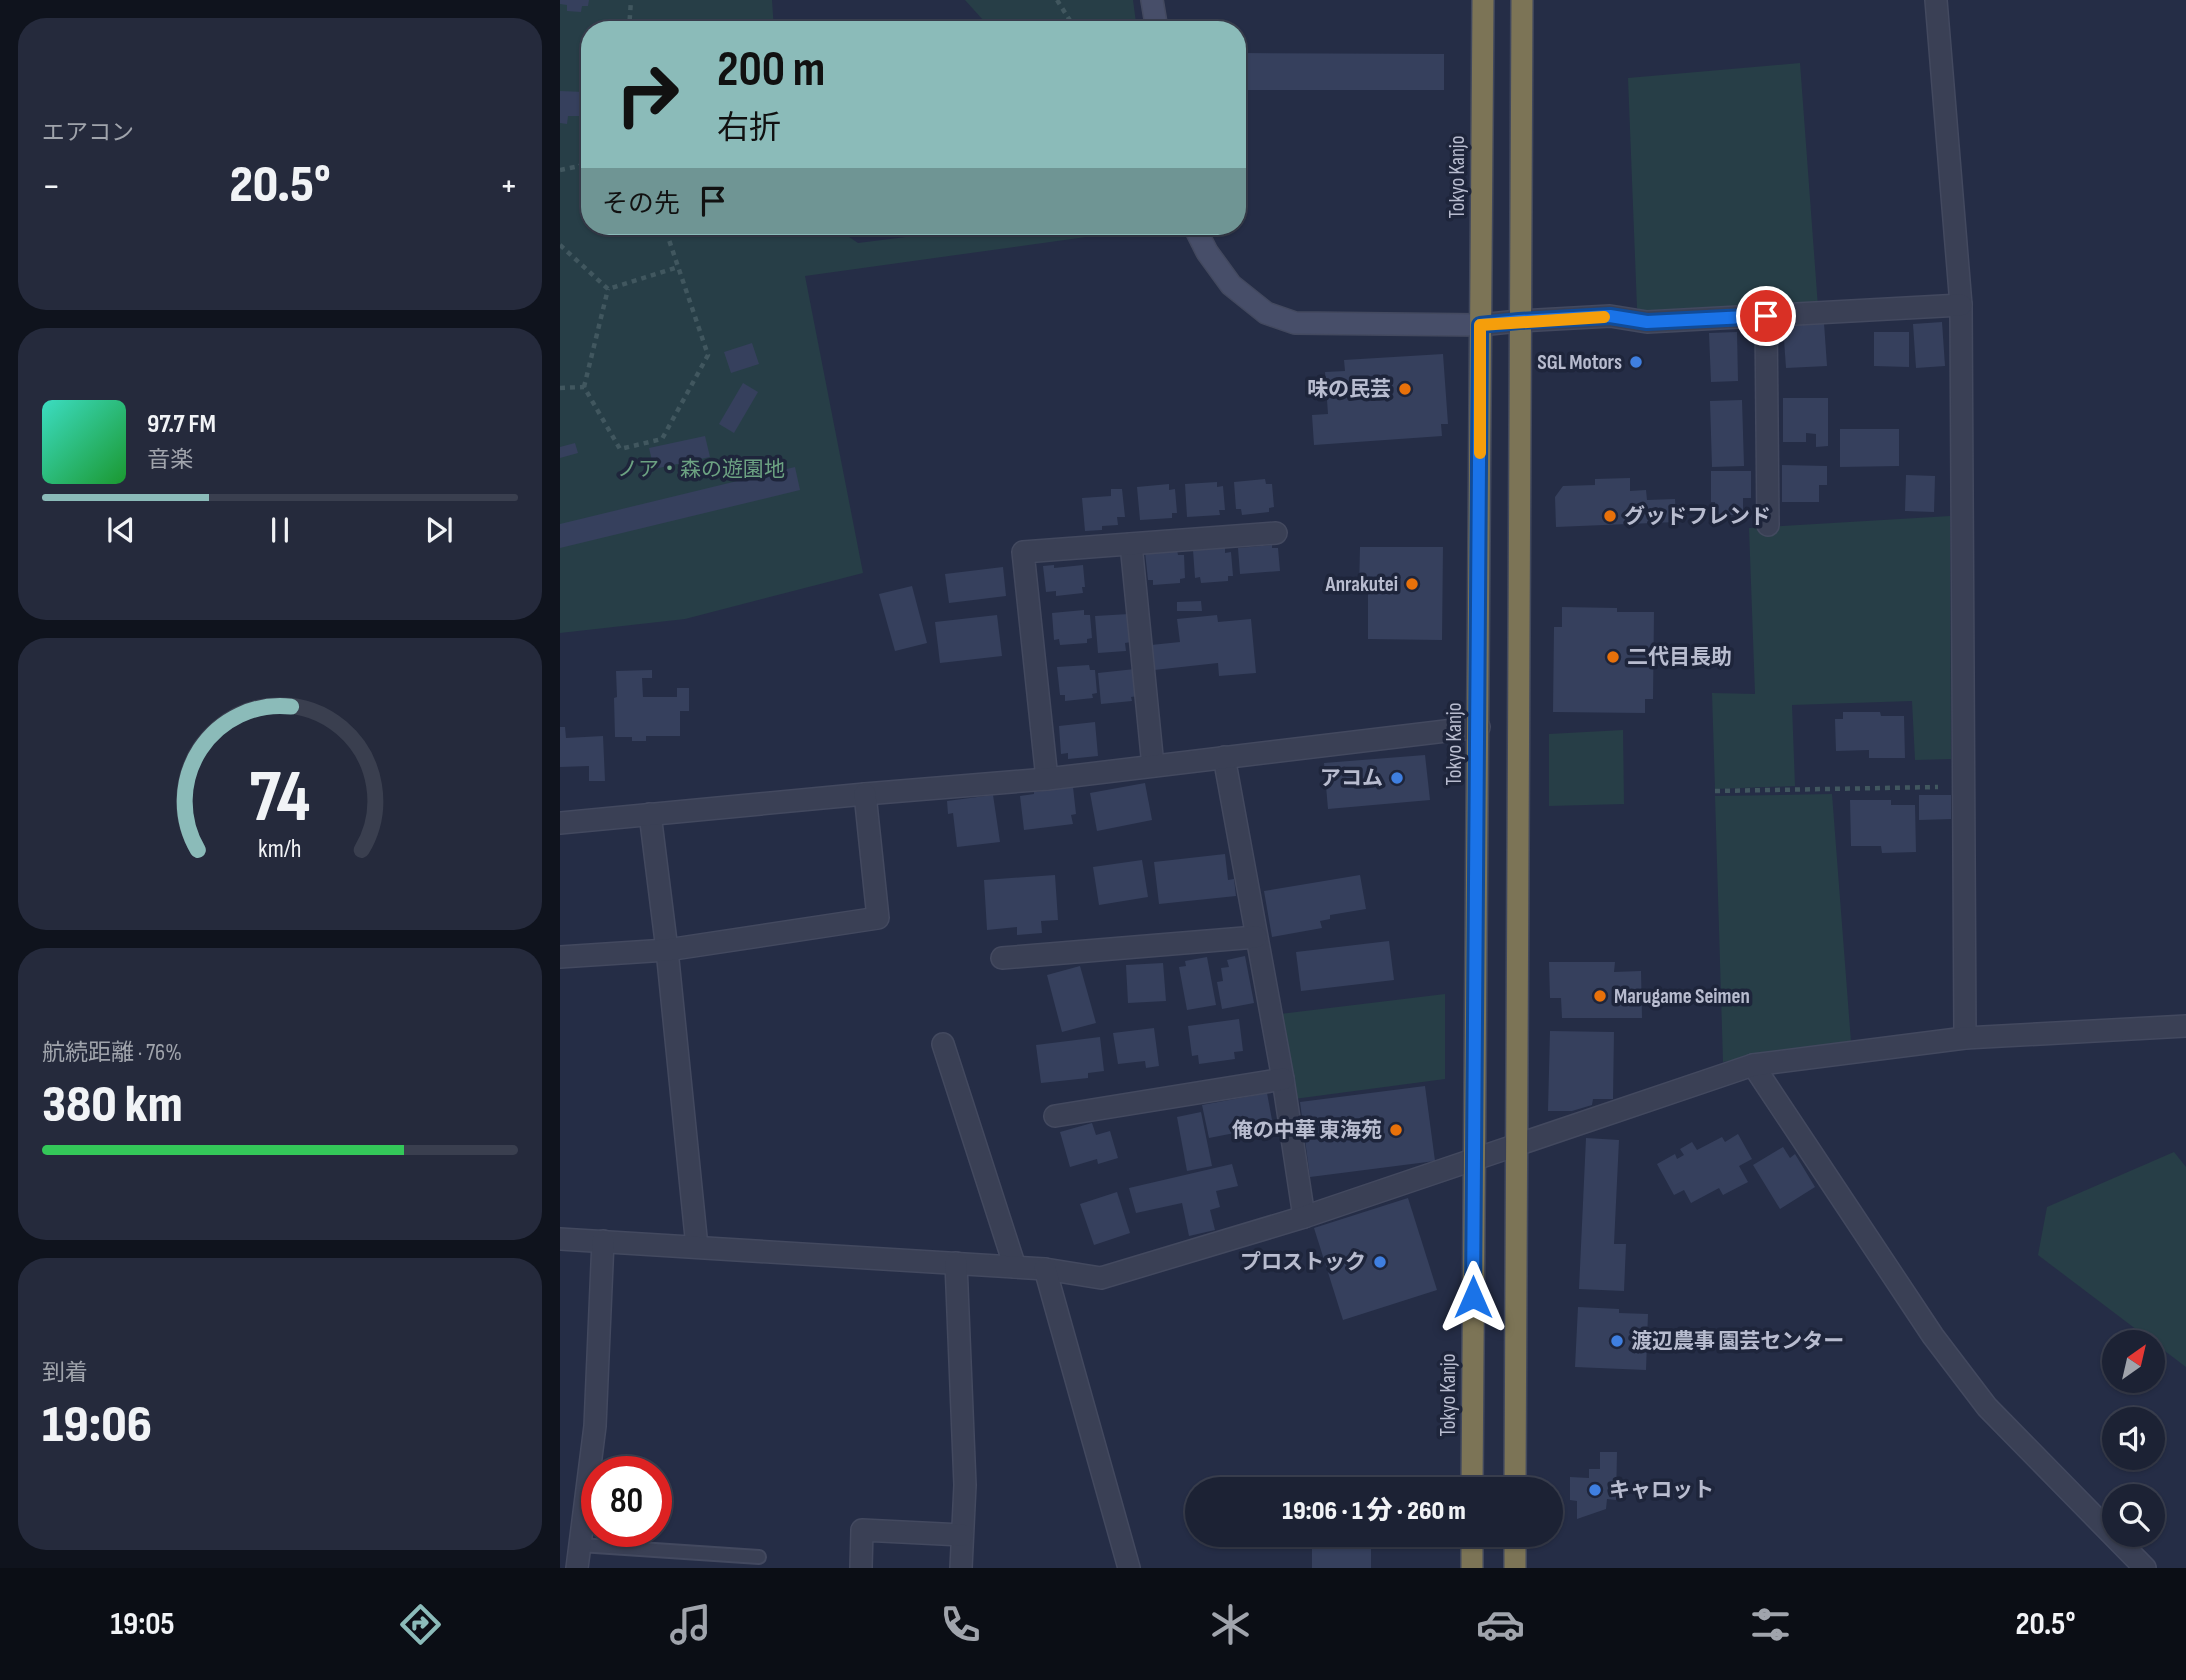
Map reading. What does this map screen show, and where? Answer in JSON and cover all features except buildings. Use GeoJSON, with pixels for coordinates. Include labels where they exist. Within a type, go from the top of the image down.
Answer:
{"type":"FeatureCollection","features":[{"type":"Feature","properties":{"kind":"highway","name":"Tokyo Kanjo"},"geometry":{"type":"LineString","coordinates":[[1472,1477],[1483,0]]}},
{"type":"Feature","properties":{"kind":"highway"},"geometry":{"type":"LineString","coordinates":[[1515,1477],[1522,0]]}},
{"type":"Feature","properties":{"kind":"highway"},"geometry":{"type":"LineString","coordinates":[[1472,1547],[1472,1568]]}},
{"type":"Feature","properties":{"kind":"highway"},"geometry":{"type":"LineString","coordinates":[[1515,1547],[1515,1568]]}},
{"type":"Feature","properties":{"kind":"street"},"geometry":{"type":"LineString","coordinates":[[1152,0],[1156,21]]}},
{"type":"Feature","properties":{"kind":"street"},"geometry":{"type":"LineString","coordinates":[[1936,0],[1961,305],[1965,1038]]}},
{"type":"Feature","properties":{"kind":"street"},"geometry":{"type":"LineString","coordinates":[[1199,235],[1207,252],[1231,285],[1266,313],[1295,324],[1480,325],[1610,316],[1647,322],[1961,305]]}},
{"type":"Feature","properties":{"kind":"street"},"geometry":{"type":"LineString","coordinates":[[1766,316],[1768,525]]}},
{"type":"Feature","properties":{"kind":"street"},"geometry":{"type":"LineString","coordinates":[[1046,779],[1023,552],[1276,533]]}},
{"type":"Feature","properties":{"kind":"street"},"geometry":{"type":"LineString","coordinates":[[1131,544],[1153,766]]}},
{"type":"Feature","properties":{"kind":"street"},"geometry":{"type":"LineString","coordinates":[[560,823],[865,793],[1046,779],[1479,727]]}},
{"type":"Feature","properties":{"kind":"street"},"geometry":{"type":"LineString","coordinates":[[1224,757],[1283,1079],[1304,1217]]}},
{"type":"Feature","properties":{"kind":"street"},"geometry":{"type":"LineString","coordinates":[[560,957],[667,950],[878,918],[865,793]]}},
{"type":"Feature","properties":{"kind":"street"},"geometry":{"type":"LineString","coordinates":[[650,814],[667,950],[697,1247]]}},
{"type":"Feature","properties":{"kind":"street"},"geometry":{"type":"LineString","coordinates":[[1002,958],[1256,937]]}},
{"type":"Feature","properties":{"kind":"street"},"geometry":{"type":"LineString","coordinates":[[560,1240],[1045,1269],[1101,1278],[1304,1217],[1753,1065],[1965,1038],[2186,1026]]}},
{"type":"Feature","properties":{"kind":"street"},"geometry":{"type":"LineString","coordinates":[[943,1044],[1015,1268]]}},
{"type":"Feature","properties":{"kind":"street"},"geometry":{"type":"LineString","coordinates":[[1753,1065],[1933,1336],[1987,1407],[2145,1568]]}},
{"type":"Feature","properties":{"kind":"street"},"geometry":{"type":"LineString","coordinates":[[1055,1116],[1283,1079]]}},
{"type":"Feature","properties":{"kind":"street"},"geometry":{"type":"LineString","coordinates":[[577,1568],[595,1426],[603,1241]]}},
{"type":"Feature","properties":{"kind":"street"},"geometry":{"type":"LineString","coordinates":[[956,1263],[965,1485],[961,1568]]}},
{"type":"Feature","properties":{"kind":"street"},"geometry":{"type":"LineString","coordinates":[[1045,1269],[1129,1568]]}},
{"type":"Feature","properties":{"kind":"street"},"geometry":{"type":"LineString","coordinates":[[861,1568],[862,1530],[962,1535]]}},
{"type":"Feature","properties":{"kind":"lane"},"geometry":{"type":"LineString","coordinates":[[580,1545],[759,1557]]}},
{"type":"Feature","properties":{"kind":"path"},"geometry":{"type":"LineString","coordinates":[[630,21],[631,0]]}},
{"type":"Feature","properties":{"kind":"path"},"geometry":{"type":"LineString","coordinates":[[1057,0],[1070,21]]}},
{"type":"Feature","properties":{"kind":"path"},"geometry":{"type":"LineString","coordinates":[[560,170],[581,164]]}},
{"type":"Feature","properties":{"kind":"path"},"geometry":{"type":"LineString","coordinates":[[608,289],[584,387],[620,449],[662,439],[708,355],[668,235]]}},
{"type":"Feature","properties":{"kind":"path"},"geometry":{"type":"LineString","coordinates":[[560,246],[608,289]]}},
{"type":"Feature","properties":{"kind":"path"},"geometry":{"type":"LineString","coordinates":[[608,289],[678,267]]}},
{"type":"Feature","properties":{"kind":"path"},"geometry":{"type":"LineString","coordinates":[[560,388],[584,387]]}},
{"type":"Feature","properties":{"kind":"path"},"geometry":{"type":"LineString","coordinates":[[1715,792],[1964,786]]}},
{"type":"Feature","properties":{"kind":"green space","name":"ノア・森の遊園地"},"geometry":{"type":"Polygon","coordinates":[[[560,0],[772,0],[773,21],[581,21],[581,235],[846,235],[858,243],[922,235],[1100,235],[805,276],[863,573],[685,619],[560,633],[560,0]]]}},
{"type":"Feature","properties":{"kind":"green space"},"geometry":{"type":"Polygon","coordinates":[[[965,0],[1133,0],[1136,21],[984,21],[965,0]]]}},
{"type":"Feature","properties":{"kind":"green space"},"geometry":{"type":"Polygon","coordinates":[[[1800,63],[1818,307],[1648,315],[1637,308],[1628,78],[1800,63]]]}},
{"type":"Feature","properties":{"kind":"green space"},"geometry":{"type":"Polygon","coordinates":[[[1950,516],[1951,759],[1915,760],[1912,701],[1792,705],[1795,786],[1715,789],[1712,693],[1755,694],[1749,528],[1950,516]]]}},
{"type":"Feature","properties":{"kind":"green space"},"geometry":{"type":"Polygon","coordinates":[[[1623,730],[1624,804],[1549,806],[1549,734],[1623,730]]]}},
{"type":"Feature","properties":{"kind":"green space"},"geometry":{"type":"Polygon","coordinates":[[[1832,794],[1851,1042],[1723,1062],[1715,796],[1832,794]]]}},
{"type":"Feature","properties":{"kind":"green space"},"geometry":{"type":"Polygon","coordinates":[[[1445,994],[1445,1079],[1294,1099],[1280,1014],[1445,994]]]}},
{"type":"Feature","properties":{"kind":"green space"},"geometry":{"type":"Polygon","coordinates":[[[2174,1152],[2186,1167],[2186,1367],[2165,1351],[2165,1330],[2137,1330],[2038,1255],[2047,1207],[2174,1152]]]}},
{"type":"Feature","properties":{"kind":"slow traffic"},"geometry":{"type":"LineString","coordinates":[[1480,453],[1480,325],[1604,317]]}},
{"type":"Feature","properties":{"kind":"place","name":"SGL Motors"},"geometry":{"type":"Point","coordinates":[1636,362]}},
{"type":"Feature","properties":{"kind":"place","name":"味の民芸"},"geometry":{"type":"Point","coordinates":[1405,389]}},
{"type":"Feature","properties":{"kind":"place","name":"グッドフレンド"},"geometry":{"type":"Point","coordinates":[1610,516]}},
{"type":"Feature","properties":{"kind":"place","name":"Anrakutei"},"geometry":{"type":"Point","coordinates":[1412,584]}},
{"type":"Feature","properties":{"kind":"place","name":"二代目長助"},"geometry":{"type":"Point","coordinates":[1613,657]}},
{"type":"Feature","properties":{"kind":"place","name":"アコム"},"geometry":{"type":"Point","coordinates":[1397,778]}},
{"type":"Feature","properties":{"kind":"place","name":"Marugame Seimen"},"geometry":{"type":"Point","coordinates":[1600,996]}},
{"type":"Feature","properties":{"kind":"place","name":"俺の中華 東海苑"},"geometry":{"type":"Point","coordinates":[1396,1130]}},
{"type":"Feature","properties":{"kind":"place","name":"プロストック"},"geometry":{"type":"Point","coordinates":[1380,1262]}},
{"type":"Feature","properties":{"kind":"place","name":"渡辺農事 園芸センター"},"geometry":{"type":"Point","coordinates":[1617,1341]}},
{"type":"Feature","properties":{"kind":"place","name":"キャロット"},"geometry":{"type":"Point","coordinates":[1595,1490]}},
{"type":"Feature","properties":{"kind":"route"},"geometry":{"type":"LineString","coordinates":[[1473,1297],[1480,325],[1610,316],[1647,322],[1766,316]]}}]}
